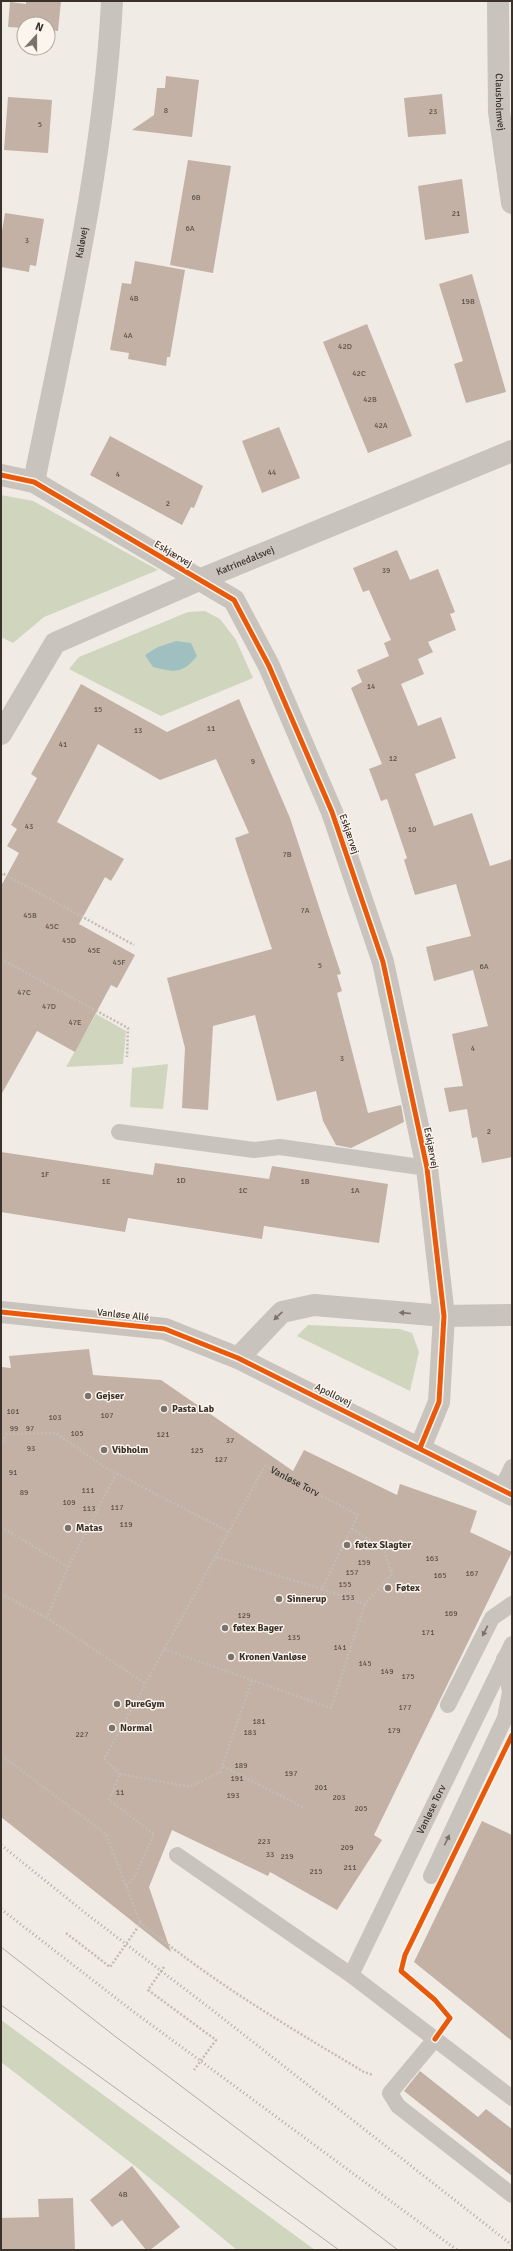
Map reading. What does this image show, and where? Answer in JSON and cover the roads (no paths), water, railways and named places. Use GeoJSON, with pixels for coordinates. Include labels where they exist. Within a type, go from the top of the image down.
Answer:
{"type":"FeatureCollection","features":[{"type":"Feature","properties":{"kind":"street","name":"Kaløvej"},"geometry":{"type":"LineString","coordinates":[[34,482],[86,222],[110,39],[112,1]]}},
{"type":"Feature","properties":{"kind":"street","name":"Clausholmvej"},"geometry":{"type":"LineString","coordinates":[[498,1],[499,112],[512,203]]}},
{"type":"Feature","properties":{"kind":"street","name":"Katrinedalsvej"},"geometry":{"type":"LineString","coordinates":[[1,734],[55,643],[200,580],[512,451]]}},
{"type":"Feature","properties":{"kind":"street","name":"Eskjærvej"},"geometry":{"type":"LineString","coordinates":[[1,475],[34,482],[234,600],[269,666],[332,812],[383,962],[427,1168],[444,1316]]}},
{"type":"Feature","properties":{"kind":"street"},"geometry":{"type":"LineString","coordinates":[[238,1358],[282,1312],[314,1305],[444,1316],[512,1315]]}},
{"type":"Feature","properties":{"kind":"street","name":"Vanløse Allé"},"geometry":{"type":"LineString","coordinates":[[1,1312],[165,1329],[238,1358]]}},
{"type":"Feature","properties":{"kind":"street"},"geometry":{"type":"LineString","coordinates":[[420,1448],[439,1402],[444,1316]]}},
{"type":"Feature","properties":{"kind":"street","name":"Apollovej"},"geometry":{"type":"LineString","coordinates":[[238,1358],[507,1493]]}},
{"type":"Feature","properties":{"kind":"lane"},"geometry":{"type":"LineString","coordinates":[[119,1132],[254,1150],[280,1147],[427,1168]]}},
{"type":"Feature","properties":{"kind":"lane"},"geometry":{"type":"LineString","coordinates":[[507,1493],[512,1467]]}},
{"type":"Feature","properties":{"kind":"lane"},"geometry":{"type":"LineString","coordinates":[[448,1705],[492,1618],[512,1604]]}},
{"type":"Feature","properties":{"kind":"lane","name":"Vanløse Torv"},"geometry":{"type":"LineString","coordinates":[[351,1975],[512,1644]]}},
{"type":"Feature","properties":{"kind":"lane"},"geometry":{"type":"LineString","coordinates":[[431,1876],[505,1718],[510,1692],[504,1659]]}},
{"type":"Feature","properties":{"kind":"lane"},"geometry":{"type":"LineString","coordinates":[[177,1855],[351,1975],[512,2098]]}},
{"type":"Feature","properties":{"kind":"lane"},"geometry":{"type":"LineString","coordinates":[[435,2039],[390,2093],[398,2106],[512,2195]]}},
{"type":"Feature","properties":{"kind":"water"},"geometry":{"type":"Polygon","coordinates":[[[176,641],[191,643],[197,656],[192,662],[182,669],[172,671],[153,667],[145,655],[158,647],[176,641]]]}},
{"type":"Feature","properties":{"kind":"tram line"},"geometry":{"type":"LineString","coordinates":[[1,1947],[116,2037],[398,2250]]}},
{"type":"Feature","properties":{"kind":"tram line"},"geometry":{"type":"LineString","coordinates":[[1,2005],[339,2250]]}},
{"type":"Feature","properties":{"kind":"railway"},"geometry":{"type":"LineString","coordinates":[[1,1845],[84,1912],[211,2009],[512,2245]]}},
{"type":"Feature","properties":{"kind":"railway"},"geometry":{"type":"LineString","coordinates":[[1,1909],[130,2009],[457,2250]]}},
{"type":"Feature","properties":{"kind":"place","name":"Gejser"},"geometry":{"type":"Point","coordinates":[88,1396]}},
{"type":"Feature","properties":{"kind":"place","name":"Pasta Lab"},"geometry":{"type":"Point","coordinates":[164,1409]}},
{"type":"Feature","properties":{"kind":"place","name":"Vibholm"},"geometry":{"type":"Point","coordinates":[104,1450]}},
{"type":"Feature","properties":{"kind":"place","name":"Matas"},"geometry":{"type":"Point","coordinates":[68,1528]}},
{"type":"Feature","properties":{"kind":"place","name":"føtex Slagter"},"geometry":{"type":"Point","coordinates":[347,1545]}},
{"type":"Feature","properties":{"kind":"place","name":"Føtex"},"geometry":{"type":"Point","coordinates":[388,1588]}},
{"type":"Feature","properties":{"kind":"place","name":"Sinnerup"},"geometry":{"type":"Point","coordinates":[279,1599]}},
{"type":"Feature","properties":{"kind":"place","name":"føtex Bager"},"geometry":{"type":"Point","coordinates":[225,1628]}},
{"type":"Feature","properties":{"kind":"place","name":"Kronen Vanløse"},"geometry":{"type":"Point","coordinates":[231,1657]}},
{"type":"Feature","properties":{"kind":"place","name":"PureGym"},"geometry":{"type":"Point","coordinates":[117,1704]}},
{"type":"Feature","properties":{"kind":"place","name":"Normal"},"geometry":{"type":"Point","coordinates":[112,1728]}}]}
